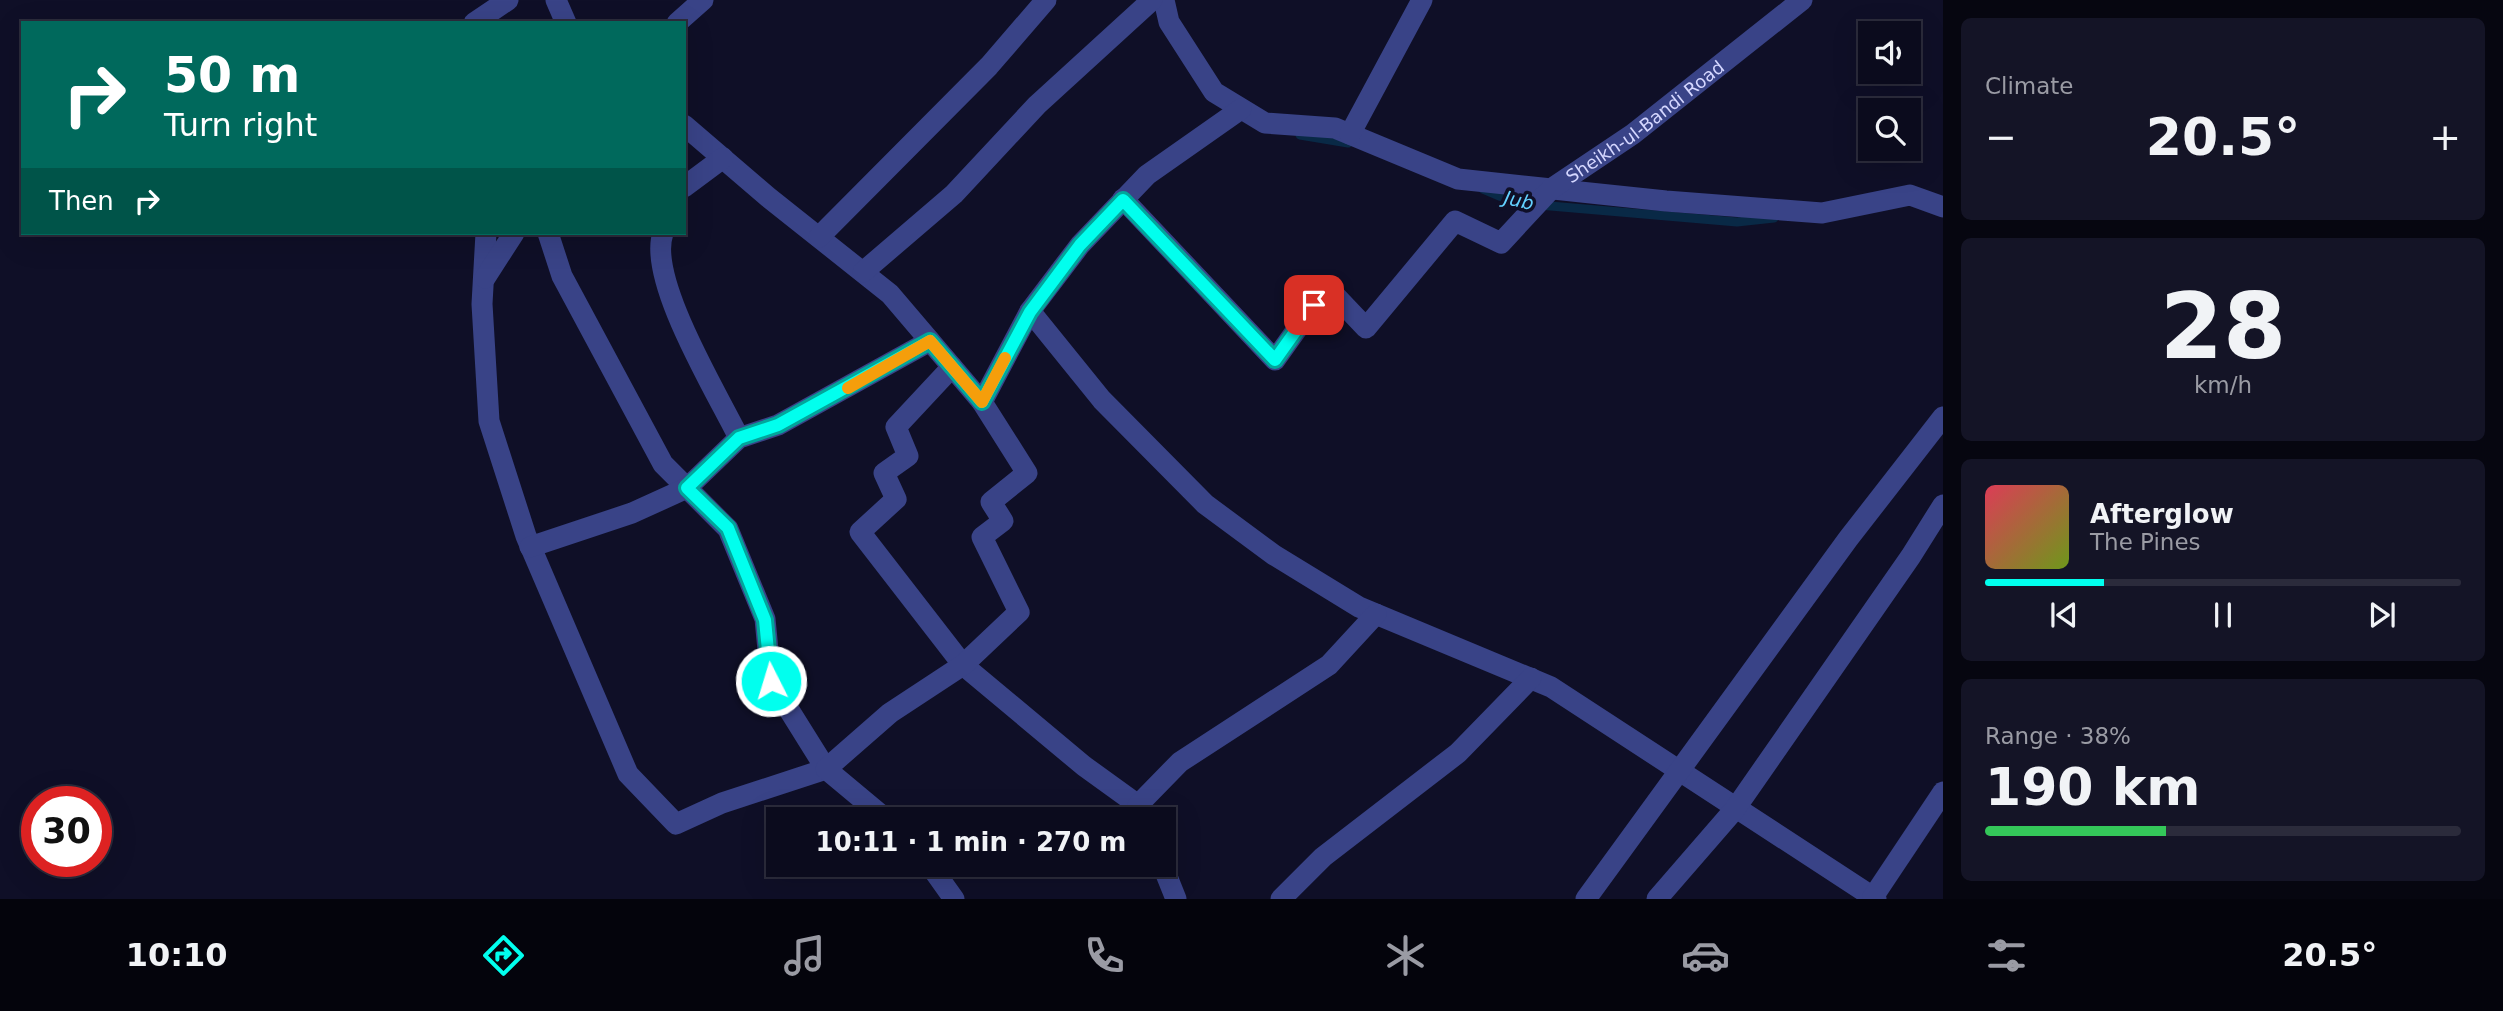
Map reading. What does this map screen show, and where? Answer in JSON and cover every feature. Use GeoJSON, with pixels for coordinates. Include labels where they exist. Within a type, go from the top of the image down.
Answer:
{"type":"FeatureCollection","features":[{"type":"Feature","properties":{"kind":"street"},"geometry":{"type":"LineString","coordinates":[[477,21],[508,0]]}},
{"type":"Feature","properties":{"kind":"street"},"geometry":{"type":"LineString","coordinates":[[556,0],[565,21]]}},
{"type":"Feature","properties":{"kind":"street"},"geometry":{"type":"LineString","coordinates":[[679,21],[703,0]]}},
{"type":"Feature","properties":{"kind":"street"},"geometry":{"type":"LineString","coordinates":[[819,237],[989,66],[1046,0]]}},
{"type":"Feature","properties":{"kind":"street"},"geometry":{"type":"LineString","coordinates":[[863,272],[954,194],[1037,105],[1153,0]]}},
{"type":"Feature","properties":{"kind":"street"},"geometry":{"type":"LineString","coordinates":[[1164,0],[1169,22],[1214,92],[1265,124],[1335,128],[1458,178],[1550,190],[1822,214],[1910,195],[1943,207]]}},
{"type":"Feature","properties":{"kind":"street"},"geometry":{"type":"LineString","coordinates":[[1350,134],[1422,0]]}},
{"type":"Feature","properties":{"kind":"street","name":"Sheikh-ul-Bandi Road"},"geometry":{"type":"LineString","coordinates":[[1123,200],[1275,360],[1327,287],[1366,328],[1455,221],[1501,243],[1550,190],[1633,134],[1802,0]]}},
{"type":"Feature","properties":{"kind":"street"},"geometry":{"type":"LineString","coordinates":[[982,402],[1030,312],[1080,245],[1147,174],[1241,109]]}},
{"type":"Feature","properties":{"kind":"street"},"geometry":{"type":"LineString","coordinates":[[486,235],[483,282],[489,421],[530,547],[628,774],[676,824],[722,803],[826,769],[890,713],[963,665],[1019,612],[982,537],[1003,521],[992,502],[1027,473],[982,402],[890,294],[686,127]]}},
{"type":"Feature","properties":{"kind":"street"},"geometry":{"type":"LineString","coordinates":[[686,186],[723,158]]}},
{"type":"Feature","properties":{"kind":"street"},"geometry":{"type":"LineString","coordinates":[[483,282],[513,235]]}},
{"type":"Feature","properties":{"kind":"street"},"geometry":{"type":"LineString","coordinates":[[549,235],[562,276],[663,464],[728,528],[765,620],[771,681],[826,769],[872,807]]}},
{"type":"Feature","properties":{"kind":"street"},"geometry":{"type":"LineString","coordinates":[[662,235],[659,243],[665,289],[739,438]]}},
{"type":"Feature","properties":{"kind":"street"},"geometry":{"type":"LineString","coordinates":[[1030,312],[1102,400],[1205,504],[1274,555],[1359,607],[1551,687],[1679,773],[1875,898],[1943,792]]}},
{"type":"Feature","properties":{"kind":"street"},"geometry":{"type":"LineString","coordinates":[[530,547],[632,513],[687,488],[739,438],[778,425],[930,341]]}},
{"type":"Feature","properties":{"kind":"street"},"geometry":{"type":"LineString","coordinates":[[952,367],[896,427],[908,456],[884,473],[896,499],[860,532],[963,665],[1135,807]]}},
{"type":"Feature","properties":{"kind":"street"},"geometry":{"type":"LineString","coordinates":[[1586,899],[1848,539],[1943,417]]}},
{"type":"Feature","properties":{"kind":"street"},"geometry":{"type":"LineString","coordinates":[[1657,899],[1735,809],[1943,505]]}},
{"type":"Feature","properties":{"kind":"street"},"geometry":{"type":"LineString","coordinates":[[1145,807],[1180,762],[1329,665],[1376,614]]}},
{"type":"Feature","properties":{"kind":"street"},"geometry":{"type":"LineString","coordinates":[[1281,899],[1323,857],[1458,753],[1531,678]]}},
{"type":"Feature","properties":{"kind":"street"},"geometry":{"type":"LineString","coordinates":[[938,877],[954,899]]}},
{"type":"Feature","properties":{"kind":"street"},"geometry":{"type":"LineString","coordinates":[[1167,877],[1176,899]]}},
{"type":"Feature","properties":{"kind":"waterway","name":"Jub"},"geometry":{"type":"LineString","coordinates":[[1300,135],[1348,143]]}},
{"type":"Feature","properties":{"kind":"waterway","name":"Jub"},"geometry":{"type":"LineString","coordinates":[[1483,189],[1516,203],[1737,222],[1774,218]]}},
{"type":"Feature","properties":{"kind":"slow traffic"},"geometry":{"type":"LineString","coordinates":[[848,388],[930,341],[982,402],[1005,358]]}},
{"type":"Feature","properties":{"kind":"route"},"geometry":{"type":"LineString","coordinates":[[771,681],[765,620],[728,528],[687,488],[739,438],[778,425],[930,341],[982,402],[1030,312],[1080,245],[1123,200],[1275,360],[1314,305]]}}]}
